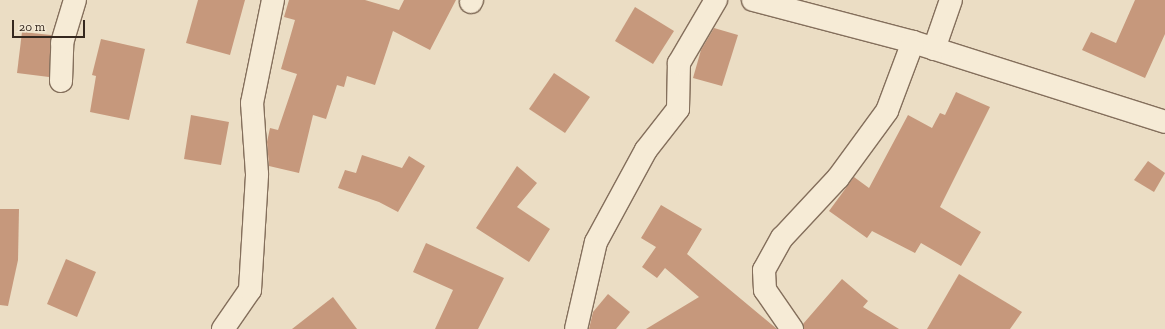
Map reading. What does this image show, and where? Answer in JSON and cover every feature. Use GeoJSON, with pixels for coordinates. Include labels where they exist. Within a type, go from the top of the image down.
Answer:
{"type":"FeatureCollection","features":[{"type":"Feature","properties":{"kind":"street"},"geometry":{"type":"LineString","coordinates":[[61,81],[62,43],[75,0]]}},
{"type":"Feature","properties":{"kind":"street"},"geometry":{"type":"LineString","coordinates":[[223,329],[250,290],[257,174],[252,103],[273,0]]}},
{"type":"Feature","properties":{"kind":"street"},"geometry":{"type":"LineString","coordinates":[[576,329],[596,242],[646,150],[678,109],[679,63],[716,0]]}},
{"type":"Feature","properties":{"kind":"street"},"geometry":{"type":"LineString","coordinates":[[753,0],[913,42],[1165,122]]}},
{"type":"Feature","properties":{"kind":"street"},"geometry":{"type":"LineString","coordinates":[[934,49],[951,0]]}},
{"type":"Feature","properties":{"kind":"street"},"geometry":{"type":"LineString","coordinates":[[792,329],[765,290],[764,270],[782,238],[838,178],[887,110],[913,42]]}},
{"type":"Feature","properties":{"kind":"building"},"geometry":{"type":"Polygon","coordinates":[[[198,0],[245,0],[230,55],[186,43],[198,0]]]}},
{"type":"Feature","properties":{"kind":"building"},"geometry":{"type":"Polygon","coordinates":[[[289,0],[365,0],[399,10],[404,0],[456,0],[430,50],[393,31],[375,85],[347,76],[344,87],[337,85],[326,119],[313,115],[299,173],[269,166],[267,142],[270,128],[278,130],[297,74],[281,69],[295,20],[284,17],[289,0]]]}},
{"type":"Feature","properties":{"kind":"building"},"geometry":{"type":"Polygon","coordinates":[[[1135,0],[1165,0],[1165,34],[1145,78],[1082,50],[1091,32],[1116,43],[1135,0]]]}},
{"type":"Feature","properties":{"kind":"building"},"geometry":{"type":"Polygon","coordinates":[[[635,7],[674,31],[653,64],[615,41],[635,7]]]}},
{"type":"Feature","properties":{"kind":"building"},"geometry":{"type":"Polygon","coordinates":[[[714,28],[738,35],[722,86],[693,78],[701,50],[714,28]]]}},
{"type":"Feature","properties":{"kind":"building"},"geometry":{"type":"Polygon","coordinates":[[[22,32],[51,35],[49,77],[17,73],[22,32]]]}},
{"type":"Feature","properties":{"kind":"building"},"geometry":{"type":"Polygon","coordinates":[[[101,39],[145,49],[129,120],[90,112],[96,76],[92,75],[101,39]]]}},
{"type":"Feature","properties":{"kind":"building"},"geometry":{"type":"Polygon","coordinates":[[[554,73],[590,97],[565,133],[529,109],[554,73]]]}},
{"type":"Feature","properties":{"kind":"building"},"geometry":{"type":"Polygon","coordinates":[[[956,92],[990,107],[940,207],[981,232],[961,266],[921,243],[915,253],[872,231],[867,238],[829,211],[854,177],[869,188],[908,115],[932,128],[940,113],[945,115],[956,92]]]}},
{"type":"Feature","properties":{"kind":"building"},"geometry":{"type":"Polygon","coordinates":[[[191,115],[229,122],[221,165],[184,159],[191,115]]]}},
{"type":"Feature","properties":{"kind":"building"},"geometry":{"type":"Polygon","coordinates":[[[362,155],[402,168],[409,156],[425,166],[398,212],[379,202],[338,188],[345,170],[356,173],[362,155]]]}},
{"type":"Feature","properties":{"kind":"building"},"geometry":{"type":"Polygon","coordinates":[[[1148,161],[1165,173],[1154,192],[1134,180],[1148,161]]]}},
{"type":"Feature","properties":{"kind":"building"},"geometry":{"type":"Polygon","coordinates":[[[517,166],[537,183],[517,207],[550,229],[529,262],[476,228],[517,166]]]}},
{"type":"Feature","properties":{"kind":"building"},"geometry":{"type":"Polygon","coordinates":[[[661,205],[702,229],[687,254],[777,329],[646,329],[699,297],[665,268],[657,278],[642,267],[656,247],[641,238],[661,205]]]}},
{"type":"Feature","properties":{"kind":"building"},"geometry":{"type":"Polygon","coordinates":[[[0,209],[19,209],[18,260],[8,306],[0,305],[0,209]]]}},
{"type":"Feature","properties":{"kind":"building"},"geometry":{"type":"Polygon","coordinates":[[[426,243],[504,278],[478,329],[435,329],[453,290],[413,272],[426,243]]]}},
{"type":"Feature","properties":{"kind":"building"},"geometry":{"type":"Polygon","coordinates":[[[66,259],[96,272],[77,317],[47,304],[66,259]]]}},
{"type":"Feature","properties":{"kind":"building"},"geometry":{"type":"Polygon","coordinates":[[[959,274],[1022,312],[1010,329],[927,329],[959,274]]]}},
{"type":"Feature","properties":{"kind":"building"},"geometry":{"type":"Polygon","coordinates":[[[842,279],[868,301],[863,307],[899,329],[804,329],[803,324],[842,279]]]}},
{"type":"Feature","properties":{"kind":"building"},"geometry":{"type":"Polygon","coordinates":[[[608,294],[630,312],[616,329],[589,329],[593,312],[608,294]]]}},
{"type":"Feature","properties":{"kind":"building"},"geometry":{"type":"Polygon","coordinates":[[[333,297],[357,329],[292,329],[333,297]]]}}]}
